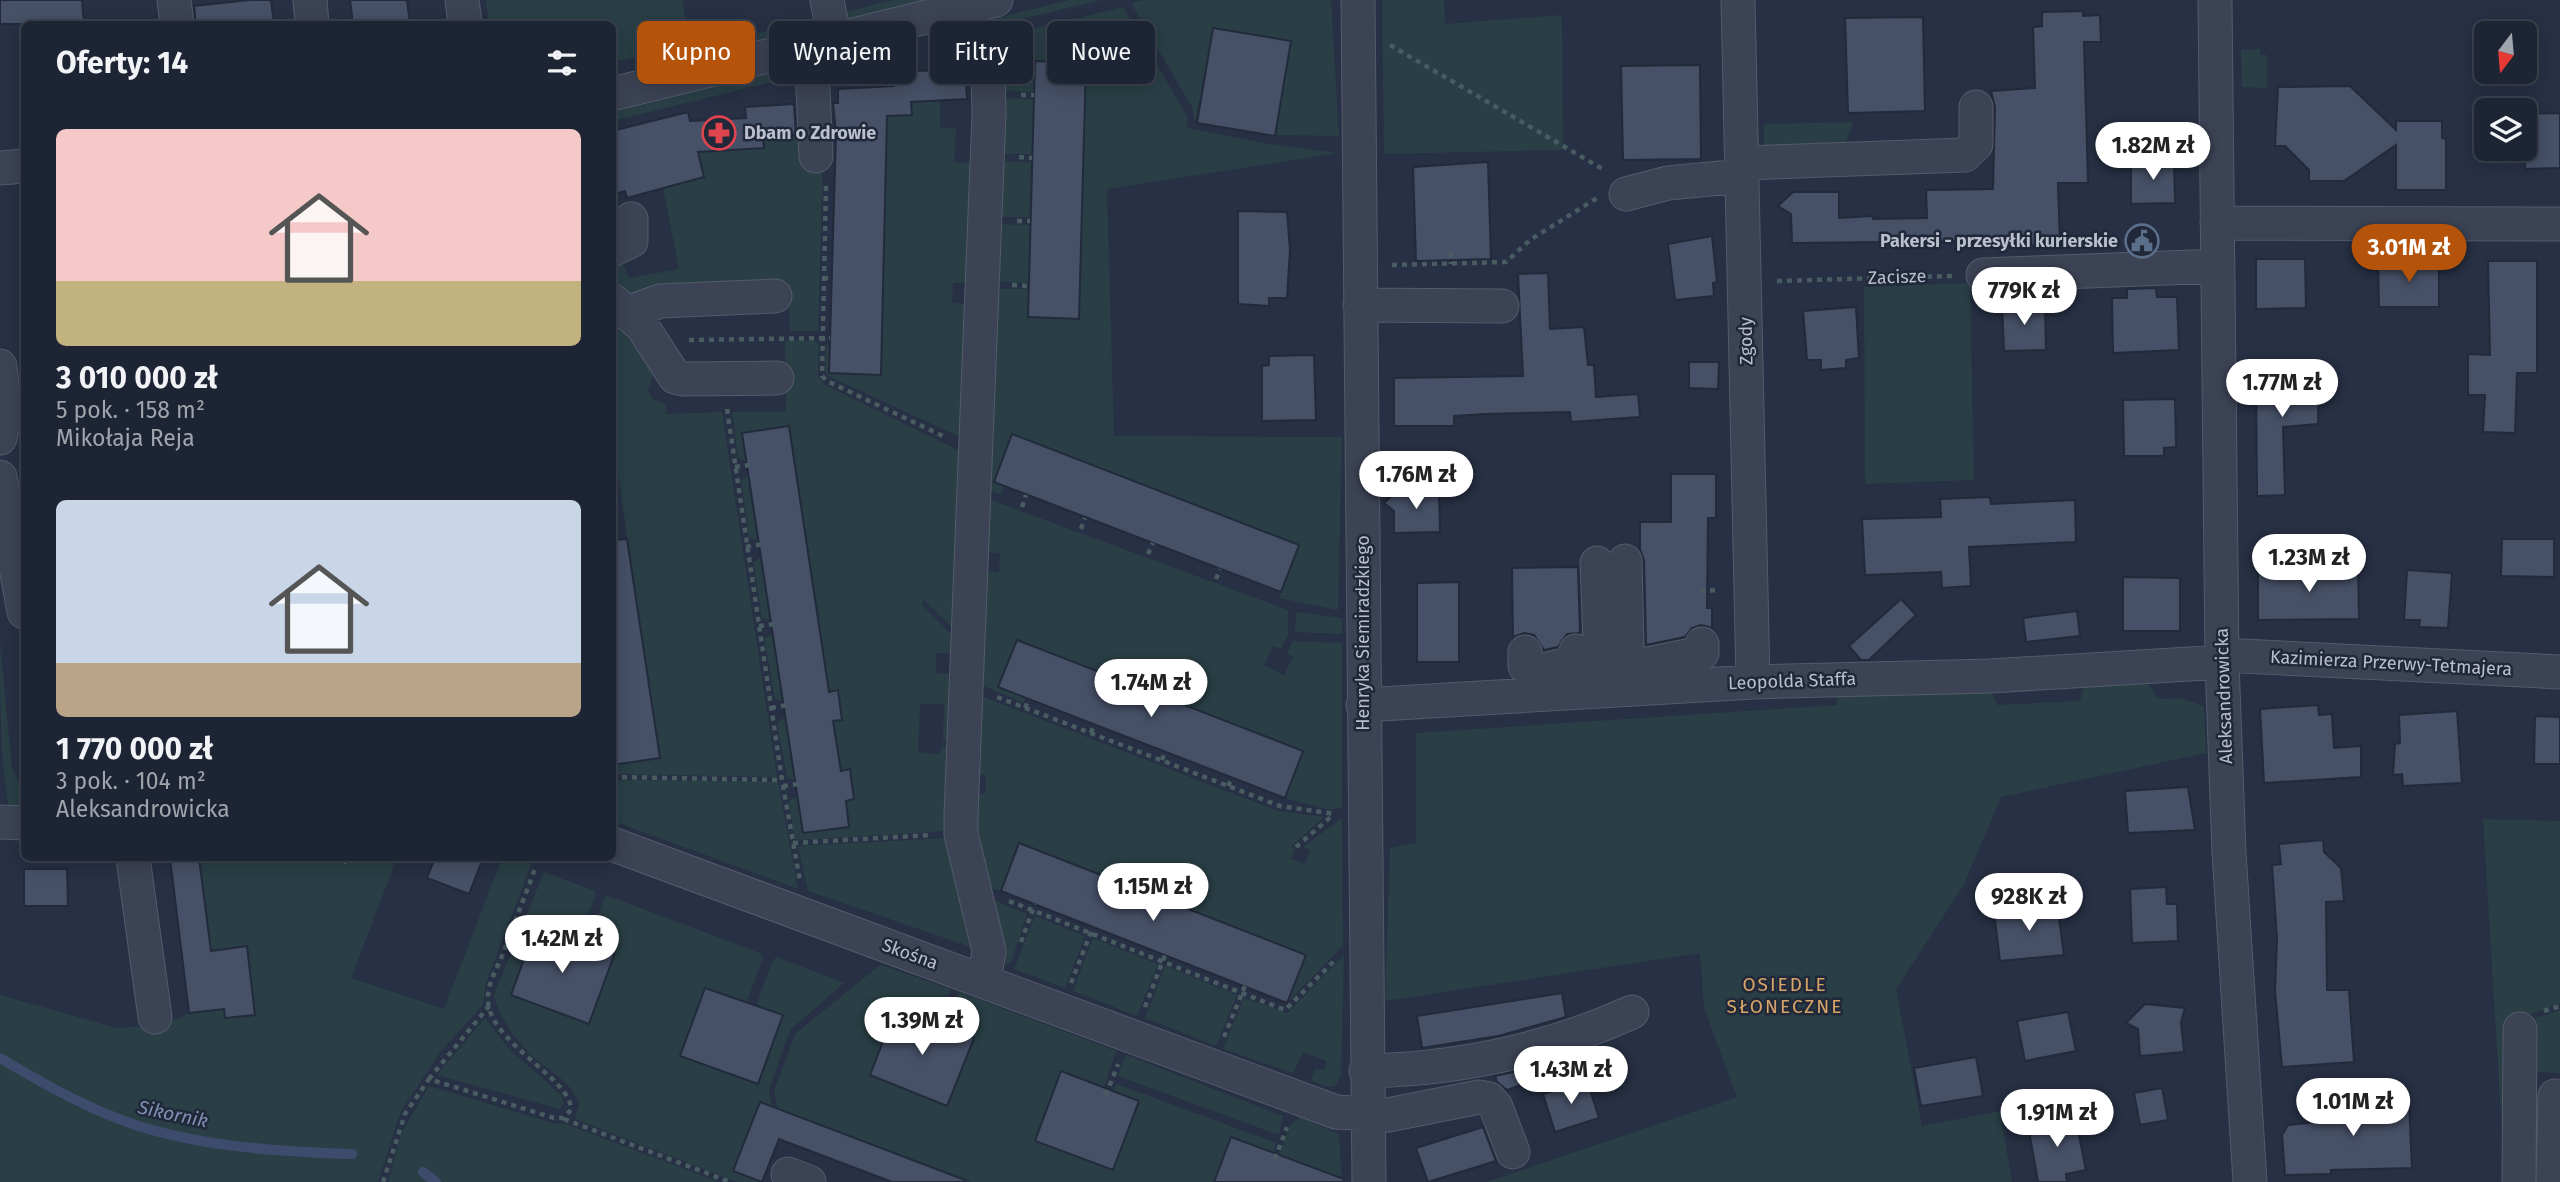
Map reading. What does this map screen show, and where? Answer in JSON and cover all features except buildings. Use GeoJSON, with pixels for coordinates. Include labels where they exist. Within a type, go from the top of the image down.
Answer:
{"type":"FeatureCollection","features":[{"type":"Feature","properties":{"kind":"street"},"geometry":{"type":"LineString","coordinates":[[174,0],[177,21]]}},
{"type":"Feature","properties":{"kind":"street"},"geometry":{"type":"LineString","coordinates":[[310,0],[312,21]]}},
{"type":"Feature","properties":{"kind":"street"},"geometry":{"type":"LineString","coordinates":[[462,0],[466,21]]}},
{"type":"Feature","properties":{"kind":"street"},"geometry":{"type":"LineString","coordinates":[[825,21],[827,0]]}},
{"type":"Feature","properties":{"kind":"street"},"geometry":{"type":"LineString","coordinates":[[912,21],[996,0]]}},
{"type":"Feature","properties":{"kind":"street","name":"Henryka Siemiradzkiego"},"geometry":{"type":"LineString","coordinates":[[1358,0],[1369,1182]]}},
{"type":"Feature","properties":{"kind":"street","name":"Zgody"},"geometry":{"type":"LineString","coordinates":[[1738,0],[1753,682]]}},
{"type":"Feature","properties":{"kind":"street","name":"Aleksandrowicka"},"geometry":{"type":"LineString","coordinates":[[2215,0],[2222,659],[2229,852],[2250,1182]]}},
{"type":"Feature","properties":{"kind":"street"},"geometry":{"type":"LineString","coordinates":[[616,92],[769,56]]}},
{"type":"Feature","properties":{"kind":"street"},"geometry":{"type":"LineString","coordinates":[[816,84],[821,170]]}},
{"type":"Feature","properties":{"kind":"street"},"geometry":{"type":"LineString","coordinates":[[984,981],[989,951],[961,834],[988,84]]}},
{"type":"Feature","properties":{"kind":"street"},"geometry":{"type":"LineString","coordinates":[[1614,188],[1668,183],[1742,170],[1965,155],[1976,144],[1976,107]]}},
{"type":"Feature","properties":{"kind":"street"},"geometry":{"type":"LineString","coordinates":[[0,169],[21,166]]}},
{"type":"Feature","properties":{"kind":"street"},"geometry":{"type":"LineString","coordinates":[[616,248],[631,242],[631,219]]}},
{"type":"Feature","properties":{"kind":"street"},"geometry":{"type":"LineString","coordinates":[[2217,223],[2560,224]]}},
{"type":"Feature","properties":{"kind":"street"},"geometry":{"type":"LineString","coordinates":[[1983,275],[2218,266]]}},
{"type":"Feature","properties":{"kind":"street"},"geometry":{"type":"LineString","coordinates":[[621,306],[660,301],[775,296]]}},
{"type":"Feature","properties":{"kind":"street"},"geometry":{"type":"LineString","coordinates":[[1360,305],[1502,306]]}},
{"type":"Feature","properties":{"kind":"street"},"geometry":{"type":"LineString","coordinates":[[621,306],[653,340],[675,377],[683,380],[777,378]]}},
{"type":"Feature","properties":{"kind":"street"},"geometry":{"type":"LineString","coordinates":[[0,366],[10,423]]}},
{"type":"Feature","properties":{"kind":"street"},"geometry":{"type":"LineString","coordinates":[[0,477],[15,601]]}},
{"type":"Feature","properties":{"kind":"street"},"geometry":{"type":"LineString","coordinates":[[1611,562],[1654,661]]}},
{"type":"Feature","properties":{"kind":"street","name":"Kazimierza Przerwy-Tetmajera"},"geometry":{"type":"LineString","coordinates":[[2222,659],[2560,671]]}},
{"type":"Feature","properties":{"kind":"street","name":"Leopolda Staffa"},"geometry":{"type":"LineString","coordinates":[[1363,705],[1551,662],[1654,661],[1753,682],[1990,676],[2222,659]]}},
{"type":"Feature","properties":{"kind":"street"},"geometry":{"type":"LineString","coordinates":[[0,822],[21,823]]}},
{"type":"Feature","properties":{"kind":"street","name":"Skośna"},"geometry":{"type":"LineString","coordinates":[[616,846],[1315,1106],[1367,1116],[1388,1115],[1470,1097],[1489,1099],[1496,1107],[1513,1152]]}},
{"type":"Feature","properties":{"kind":"street"},"geometry":{"type":"LineString","coordinates":[[133,861],[155,1017]]}},
{"type":"Feature","properties":{"kind":"street"},"geometry":{"type":"LineString","coordinates":[[1366,1071],[1433,1067],[1495,1056],[1589,1031],[1632,1012]]}},
{"type":"Feature","properties":{"kind":"street"},"geometry":{"type":"LineString","coordinates":[[2519,1182],[2520,1029]]}},
{"type":"Feature","properties":{"kind":"street"},"geometry":{"type":"LineString","coordinates":[[2553,1182],[2555,1096]]}},
{"type":"Feature","properties":{"kind":"path"},"geometry":{"type":"LineString","coordinates":[[1378,42],[1404,50],[1614,188],[1530,240],[1506,262],[1381,265]]}},
{"type":"Feature","properties":{"kind":"path"},"geometry":{"type":"LineString","coordinates":[[821,170],[825,212],[822,376],[827,381],[975,451]]}},
{"type":"Feature","properties":{"kind":"path"},"geometry":{"type":"LineString","coordinates":[[825,212],[834,212]]}},
{"type":"Feature","properties":{"kind":"path"},"geometry":{"type":"LineString","coordinates":[[1451,252],[1451,264]]}},
{"type":"Feature","properties":{"kind":"path","name":"Zacisze"},"geometry":{"type":"LineString","coordinates":[[1744,282],[1983,275]]}},
{"type":"Feature","properties":{"kind":"path"},"geometry":{"type":"LineString","coordinates":[[824,278],[832,278]]}},
{"type":"Feature","properties":{"kind":"path"},"geometry":{"type":"LineString","coordinates":[[653,340],[831,338]]}},
{"type":"Feature","properties":{"kind":"path"},"geometry":{"type":"LineString","coordinates":[[726,379],[735,467],[783,786],[802,889]]}},
{"type":"Feature","properties":{"kind":"path"},"geometry":{"type":"LineString","coordinates":[[735,467],[750,465]]}},
{"type":"Feature","properties":{"kind":"path"},"geometry":{"type":"LineString","coordinates":[[1021,507],[1026,495]]}},
{"type":"Feature","properties":{"kind":"path"},"geometry":{"type":"LineString","coordinates":[[1081,529],[1085,517]]}},
{"type":"Feature","properties":{"kind":"path"},"geometry":{"type":"LineString","coordinates":[[1148,554],[1153,543]]}},
{"type":"Feature","properties":{"kind":"path"},"geometry":{"type":"LineString","coordinates":[[747,547],[763,544]]}},
{"type":"Feature","properties":{"kind":"path"},"geometry":{"type":"LineString","coordinates":[[1216,579],[1220,569]]}},
{"type":"Feature","properties":{"kind":"path"},"geometry":{"type":"LineString","coordinates":[[759,626],[775,624]]}},
{"type":"Feature","properties":{"kind":"path"},"geometry":{"type":"LineString","coordinates":[[966,685],[1280,806],[1334,814],[1346,812]]}},
{"type":"Feature","properties":{"kind":"path"},"geometry":{"type":"LineString","coordinates":[[1025,708],[1029,699]]}},
{"type":"Feature","properties":{"kind":"path"},"geometry":{"type":"LineString","coordinates":[[771,708],[787,705]]}},
{"type":"Feature","properties":{"kind":"path"},"geometry":{"type":"LineString","coordinates":[[1091,733],[1094,724]]}},
{"type":"Feature","properties":{"kind":"path"},"geometry":{"type":"LineString","coordinates":[[1162,761],[1165,752]]}},
{"type":"Feature","properties":{"kind":"path"},"geometry":{"type":"LineString","coordinates":[[616,777],[782,779]]}},
{"type":"Feature","properties":{"kind":"path"},"geometry":{"type":"LineString","coordinates":[[1228,786],[1231,778]]}},
{"type":"Feature","properties":{"kind":"path"},"geometry":{"type":"LineString","coordinates":[[783,786],[799,784]]}},
{"type":"Feature","properties":{"kind":"path"},"geometry":{"type":"LineString","coordinates":[[1296,847],[1334,814]]}},
{"type":"Feature","properties":{"kind":"path"},"geometry":{"type":"LineString","coordinates":[[793,843],[961,834]]}},
{"type":"Feature","properties":{"kind":"path"},"geometry":{"type":"LineString","coordinates":[[383,1182],[405,1114],[429,1079],[489,1006],[491,985],[536,866]]}},
{"type":"Feature","properties":{"kind":"path"},"geometry":{"type":"LineString","coordinates":[[975,890],[1034,907],[1091,933],[1285,1010],[1341,954]]}},
{"type":"Feature","properties":{"kind":"path"},"geometry":{"type":"LineString","coordinates":[[1019,948],[1034,907]]}},
{"type":"Feature","properties":{"kind":"path"},"geometry":{"type":"LineString","coordinates":[[1067,993],[1093,927]]}},
{"type":"Feature","properties":{"kind":"path"},"geometry":{"type":"LineString","coordinates":[[1145,1009],[1165,955]]}},
{"type":"Feature","properties":{"kind":"path"},"geometry":{"type":"LineString","coordinates":[[1223,1039],[1245,986]]}},
{"type":"Feature","properties":{"kind":"path"},"geometry":{"type":"LineString","coordinates":[[489,1006],[511,1041],[570,1099],[571,1110],[563,1118]]}},
{"type":"Feature","properties":{"kind":"path"},"geometry":{"type":"LineString","coordinates":[[1106,1095],[1116,1068]]}},
{"type":"Feature","properties":{"kind":"path"},"geometry":{"type":"LineString","coordinates":[[429,1079],[554,1118],[563,1118],[730,1182]]}},
{"type":"Feature","properties":{"kind":"path"},"geometry":{"type":"LineString","coordinates":[[1275,1158],[1291,1116]]}},
{"type":"Feature","properties":{"kind":"green space"},"geometry":{"type":"Polygon","coordinates":[[[486,0],[682,0],[686,21],[637,21],[637,57],[616,61],[616,21],[489,21],[486,0]]]}},
{"type":"Feature","properties":{"kind":"green space"},"geometry":{"type":"Polygon","coordinates":[[[893,0],[927,0],[850,21],[840,13],[893,0]]]}},
{"type":"Feature","properties":{"kind":"green space"},"geometry":{"type":"Polygon","coordinates":[[[1069,0],[1102,0],[1013,21],[990,20],[1069,0]]]}},
{"type":"Feature","properties":{"kind":"green space"},"geometry":{"type":"Polygon","coordinates":[[[1145,0],[1331,0],[1339,136],[1275,135],[1291,41],[1213,28],[1195,123],[1192,107],[1155,44],[1155,21],[1142,21],[1131,3],[1145,0]]]}},
{"type":"Feature","properties":{"kind":"green space"},"geometry":{"type":"Polygon","coordinates":[[[1382,0],[1444,0],[1445,24],[1562,15],[1563,150],[1384,154],[1382,0]]]}},
{"type":"Feature","properties":{"kind":"green space"},"geometry":{"type":"Polygon","coordinates":[[[1123,7],[1131,21],[1066,21],[1123,7]]]}},
{"type":"Feature","properties":{"kind":"green space"},"geometry":{"type":"Polygon","coordinates":[[[1047,26],[1047,61],[1035,61],[1034,92],[1001,91],[1001,84],[1033,84],[1033,29],[1047,26]]]}},
{"type":"Feature","properties":{"kind":"green space"},"geometry":{"type":"Polygon","coordinates":[[[769,30],[769,38],[755,42],[755,34],[769,30]]]}},
{"type":"Feature","properties":{"kind":"green space"},"geometry":{"type":"Polygon","coordinates":[[[2260,49],[2260,55],[2267,55],[2267,88],[2242,87],[2241,50],[2260,49]]]}},
{"type":"Feature","properties":{"kind":"green space"},"geometry":{"type":"Polygon","coordinates":[[[1155,62],[1187,116],[1187,128],[1275,145],[1339,153],[1107,189],[1114,436],[1342,437],[1338,610],[1279,598],[1299,546],[994,482],[1004,486],[1001,495],[987,490],[991,289],[1029,289],[1028,317],[1078,319],[1085,84],[1155,84],[1155,62]]]}},
{"type":"Feature","properties":{"kind":"green space"},"geometry":{"type":"Polygon","coordinates":[[[769,73],[769,82],[616,120],[616,111],[726,84],[755,84],[755,77],[769,73]]]}},
{"type":"Feature","properties":{"kind":"green space"},"geometry":{"type":"Polygon","coordinates":[[[1000,98],[1034,99],[1032,154],[998,154],[1000,98]]]}},
{"type":"Feature","properties":{"kind":"green space"},"geometry":{"type":"Polygon","coordinates":[[[940,100],[940,127],[956,129],[954,162],[977,163],[972,283],[953,283],[952,303],[971,304],[967,440],[828,376],[825,370],[826,345],[830,346],[830,373],[881,375],[887,116],[911,115],[911,102],[940,100]]]}},
{"type":"Feature","properties":{"kind":"green space"},"geometry":{"type":"Polygon","coordinates":[[[1853,122],[1845,146],[1764,147],[1764,124],[1853,122]]]}},
{"type":"Feature","properties":{"kind":"green space"},"geometry":{"type":"Polygon","coordinates":[[[763,132],[768,136],[806,134],[823,160],[818,331],[790,331],[788,282],[661,287],[634,303],[616,288],[616,258],[620,257],[629,278],[679,269],[663,188],[704,177],[698,152],[764,148],[763,132]]]}},
{"type":"Feature","properties":{"kind":"green space"},"geometry":{"type":"Polygon","coordinates":[[[998,161],[1032,162],[1030,217],[995,217],[998,161]]]}},
{"type":"Feature","properties":{"kind":"green space"},"geometry":{"type":"Polygon","coordinates":[[[995,224],[1030,225],[1029,283],[993,281],[995,224]]]}},
{"type":"Feature","properties":{"kind":"green space"},"geometry":{"type":"Polygon","coordinates":[[[1970,283],[1974,480],[1865,484],[1864,287],[1970,283]]]}},
{"type":"Feature","properties":{"kind":"green space"},"geometry":{"type":"Polygon","coordinates":[[[616,323],[651,367],[653,375],[648,391],[653,399],[666,404],[666,414],[722,412],[777,777],[616,774],[616,764],[660,757],[616,462],[616,323]]]}},
{"type":"Feature","properties":{"kind":"green space"},"geometry":{"type":"Polygon","coordinates":[[[785,341],[815,341],[819,344],[818,376],[825,385],[964,453],[959,634],[923,599],[923,606],[957,640],[956,653],[936,653],[936,673],[957,674],[953,742],[943,741],[944,704],[920,704],[918,752],[940,754],[942,746],[954,747],[948,831],[797,840],[794,836],[789,801],[800,793],[798,804],[803,833],[849,827],[846,801],[854,799],[850,770],[841,771],[833,721],[842,720],[837,690],[829,691],[789,426],[742,433],[747,462],[738,458],[732,412],[786,412],[785,341]]]}},
{"type":"Feature","properties":{"kind":"green space"},"geometry":{"type":"Polygon","coordinates":[[[752,473],[759,541],[749,538],[741,480],[752,473]]]}},
{"type":"Feature","properties":{"kind":"green space"},"geometry":{"type":"Polygon","coordinates":[[[983,497],[1288,610],[1288,635],[1281,649],[1273,646],[1264,665],[1284,675],[1293,657],[1287,653],[1293,641],[1342,643],[1342,808],[1331,810],[1285,798],[1302,750],[1018,640],[999,687],[1026,698],[1023,703],[979,684],[981,571],[999,572],[1000,553],[981,552],[983,497]]]}},
{"type":"Feature","properties":{"kind":"green space"},"geometry":{"type":"Polygon","coordinates":[[[764,555],[771,620],[762,618],[753,562],[764,555]]]}},
{"type":"Feature","properties":{"kind":"green space"},"geometry":{"type":"Polygon","coordinates":[[[1296,612],[1342,618],[1342,634],[1295,632],[1296,612]]]}},
{"type":"Feature","properties":{"kind":"green space"},"geometry":{"type":"Polygon","coordinates":[[[776,632],[783,702],[775,699],[764,639],[776,632]]]}},
{"type":"Feature","properties":{"kind":"green space"},"geometry":{"type":"Polygon","coordinates":[[[0,643],[12,768],[21,787],[21,813],[11,811],[7,798],[1,731],[0,643]]]}},
{"type":"Feature","properties":{"kind":"green space"},"geometry":{"type":"Polygon","coordinates":[[[2143,677],[2158,699],[2180,698],[2204,706],[2206,753],[2001,797],[1963,886],[1896,989],[1922,1126],[2000,1111],[2012,1182],[1487,1182],[1737,1097],[1704,1008],[1700,953],[1385,1001],[1390,848],[1416,843],[1416,733],[1837,705],[1837,690],[1990,688],[1997,705],[2080,701],[2085,682],[2143,677]]]}},
{"type":"Feature","properties":{"kind":"green space"},"geometry":{"type":"Polygon","coordinates":[[[976,694],[1278,811],[1324,817],[1292,846],[1295,850],[1291,859],[1305,864],[1310,850],[1303,847],[1342,818],[1343,946],[1287,1003],[1306,955],[1019,843],[1001,891],[985,886],[972,794],[985,794],[986,775],[972,774],[976,694]]]}},
{"type":"Feature","properties":{"kind":"green space"},"geometry":{"type":"Polygon","coordinates":[[[788,715],[795,781],[787,778],[777,723],[788,715]]]}},
{"type":"Feature","properties":{"kind":"green space"},"geometry":{"type":"Polygon","coordinates":[[[616,780],[778,782],[798,889],[616,822],[616,780]]]}},
{"type":"Feature","properties":{"kind":"green space"},"geometry":{"type":"Polygon","coordinates":[[[2483,819],[2560,821],[2560,1003],[2523,1017],[2505,1182],[2483,819]]]}},
{"type":"Feature","properties":{"kind":"green space"},"geometry":{"type":"Polygon","coordinates":[[[947,838],[977,949],[808,891],[798,846],[947,838]]]}},
{"type":"Feature","properties":{"kind":"green space"},"geometry":{"type":"Polygon","coordinates":[[[199,861],[334,861],[346,865],[353,861],[396,861],[351,978],[444,1009],[501,861],[530,861],[486,983],[483,1005],[441,1051],[401,1111],[378,1182],[0,1182],[0,995],[117,1028],[165,1025],[189,1013],[224,1009],[225,1018],[247,947],[211,951],[199,861]]]}},
{"type":"Feature","properties":{"kind":"green space"},"geometry":{"type":"Polygon","coordinates":[[[544,872],[595,891],[596,894],[579,941],[536,926],[512,995],[589,1023],[614,955],[587,945],[606,895],[760,953],[763,957],[747,1002],[705,988],[680,1056],[758,1084],[783,1016],[756,1006],[773,960],[777,957],[844,983],[790,1030],[769,1090],[778,1141],[749,1130],[733,1170],[762,1182],[737,1182],[575,1119],[579,1104],[570,1088],[530,1054],[513,1034],[499,1010],[494,994],[544,872]]]}},
{"type":"Feature","properties":{"kind":"green space"},"geometry":{"type":"Polygon","coordinates":[[[987,897],[1027,914],[1011,963],[1004,964],[987,897]]]}},
{"type":"Feature","properties":{"kind":"green space"},"geometry":{"type":"Polygon","coordinates":[[[1035,916],[1085,936],[1065,988],[1014,969],[1035,916]]]}},
{"type":"Feature","properties":{"kind":"green space"},"geometry":{"type":"Polygon","coordinates":[[[1093,938],[1158,964],[1137,1016],[1073,991],[1093,938]]]}},
{"type":"Feature","properties":{"kind":"green space"},"geometry":{"type":"Polygon","coordinates":[[[1344,955],[1341,1076],[1335,1086],[1328,1087],[1311,1081],[1316,1068],[1324,1071],[1327,1061],[1303,1052],[1293,1073],[1223,1049],[1244,998],[1287,1013],[1344,955]]]}},
{"type":"Feature","properties":{"kind":"green space"},"geometry":{"type":"Polygon","coordinates":[[[880,965],[951,989],[937,1024],[896,1008],[870,1076],[947,1105],[974,1039],[947,1027],[959,992],[1116,1051],[1104,1087],[1061,1072],[1035,1141],[1113,1170],[1139,1101],[1112,1091],[1117,1084],[1276,1143],[1273,1153],[1231,1137],[1214,1182],[971,1182],[889,1151],[879,1177],[873,1175],[883,1148],[794,1115],[784,1141],[774,1091],[795,1034],[880,965]]]}},
{"type":"Feature","properties":{"kind":"green space"},"geometry":{"type":"Polygon","coordinates":[[[1165,966],[1237,995],[1216,1046],[1145,1018],[1165,966]]]}},
{"type":"Feature","properties":{"kind":"green space"},"geometry":{"type":"Polygon","coordinates":[[[2560,1010],[2560,1073],[2532,1072],[2529,1024],[2536,1018],[2560,1010]]]}},
{"type":"Feature","properties":{"kind":"green space"},"geometry":{"type":"Polygon","coordinates":[[[485,1018],[509,1049],[561,1095],[564,1103],[560,1109],[437,1075],[485,1018]]]}},
{"type":"Feature","properties":{"kind":"green space"},"geometry":{"type":"Polygon","coordinates":[[[1126,1055],[1283,1116],[1279,1135],[1118,1076],[1126,1055]]]}},
{"type":"Feature","properties":{"kind":"green space"},"geometry":{"type":"Polygon","coordinates":[[[429,1086],[553,1123],[566,1124],[719,1182],[388,1182],[401,1133],[429,1086]]]}},
{"type":"Feature","properties":{"kind":"green space"},"geometry":{"type":"Polygon","coordinates":[[[1300,1117],[1339,1134],[1342,1182],[1282,1156],[1280,1152],[1291,1124],[1300,1117]]]}},
{"type":"Feature","properties":{"kind":"waterway","name":"Sikornik"},"geometry":{"type":"LineString","coordinates":[[0,1058],[88,1106],[174,1136],[234,1146],[352,1154]]}},
{"type":"Feature","properties":{"kind":"waterway","name":"Sikornik"},"geometry":{"type":"LineString","coordinates":[[423,1172],[436,1182]]}},
{"type":"Feature","properties":{"kind":"place","name":"Dbam o Zdrowie"},"geometry":{"type":"Point","coordinates":[719,133]}},
{"type":"Feature","properties":{"kind":"place","name":"Pakersi - przesyłki kurierskie"},"geometry":{"type":"Point","coordinates":[2142,241]}},
{"type":"Feature","properties":{"kind":"district","name":"OSIEDLE SŁONECZNE"},"geometry":{"type":"Point","coordinates":[1785,995]}}]}
